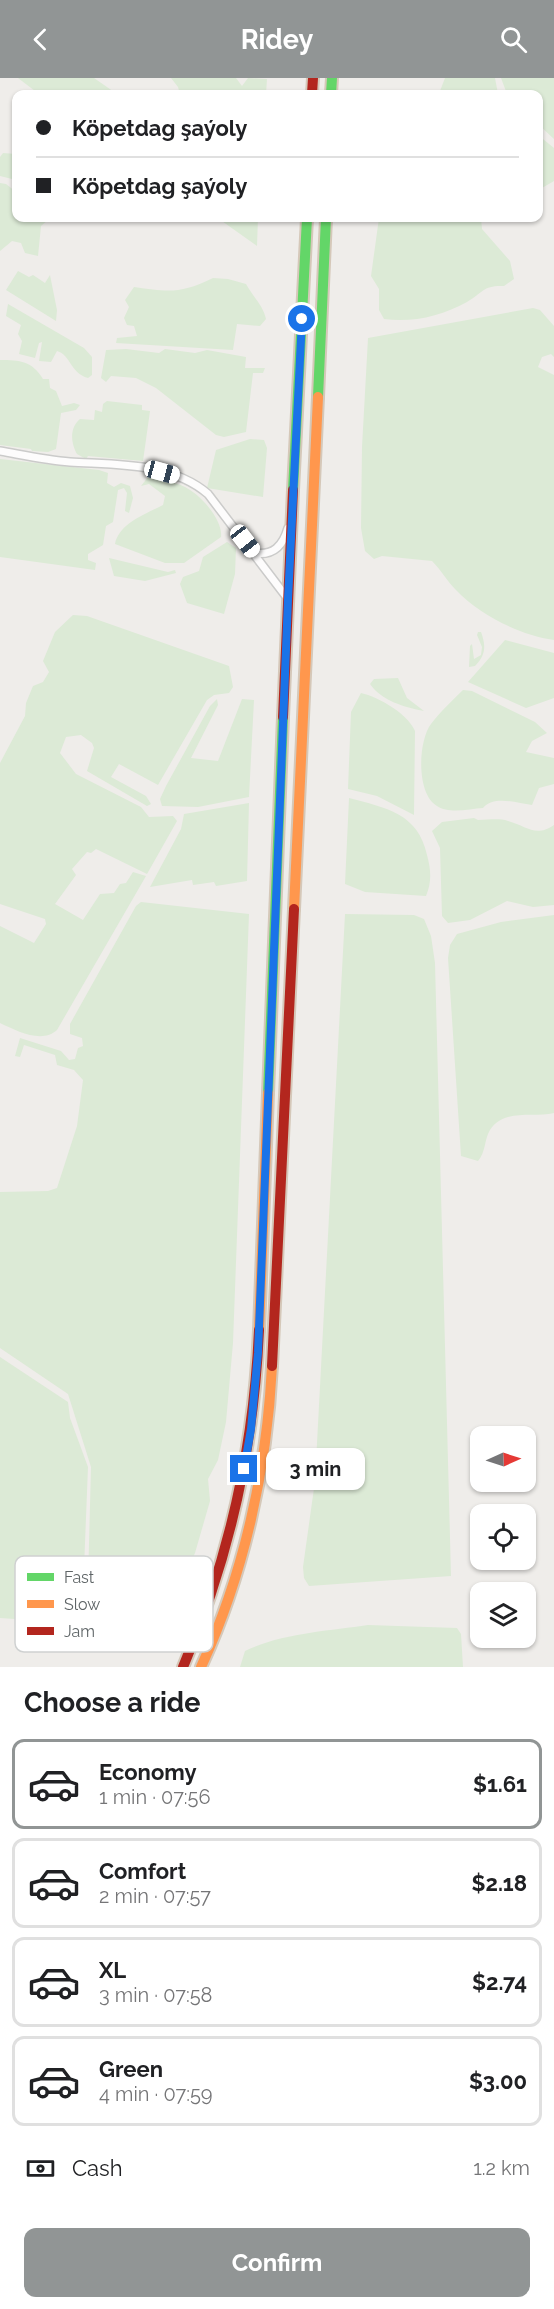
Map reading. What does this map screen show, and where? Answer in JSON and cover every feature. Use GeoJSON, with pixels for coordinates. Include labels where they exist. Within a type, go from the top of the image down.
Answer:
{"type":"FeatureCollection","features":[{"type":"Feature","properties":{"kind":"main road"},"geometry":{"type":"LineString","coordinates":[[213,1589],[236,1510],[251,1429],[256,1375],[288,599],[307,222]]}},
{"type":"Feature","properties":{"kind":"main road"},"geometry":{"type":"LineString","coordinates":[[213,1639],[235,1579],[257,1487],[270,1413],[326,222]]}},
{"type":"Feature","properties":{"kind":"main road"},"geometry":{"type":"LineString","coordinates":[[182,1667],[190,1652]]}},
{"type":"Feature","properties":{"kind":"street"},"geometry":{"type":"LineString","coordinates":[[0,451],[67,462],[120,464],[192,480],[208,494],[288,599]]}},
{"type":"Feature","properties":{"kind":"street"},"geometry":{"type":"LineString","coordinates":[[254,553],[266,555],[273,552],[286,536],[293,514]]}},
{"type":"Feature","properties":{"kind":"green space"},"geometry":{"type":"Polygon","coordinates":[[[18,78],[94,78],[111,90],[34,90],[18,78]]]}},
{"type":"Feature","properties":{"kind":"green space"},"geometry":{"type":"Polygon","coordinates":[[[171,78],[236,78],[242,86],[248,78],[267,79],[266,90],[179,90],[171,78]]]}},
{"type":"Feature","properties":{"kind":"green space"},"geometry":{"type":"Polygon","coordinates":[[[445,78],[495,78],[497,90],[440,90],[445,78]]]}},
{"type":"Feature","properties":{"kind":"green space"},"geometry":{"type":"Polygon","coordinates":[[[501,78],[554,78],[554,139],[543,129],[543,90],[506,90],[501,78]]]}},
{"type":"Feature","properties":{"kind":"green space"},"geometry":{"type":"Polygon","coordinates":[[[543,139],[554,148],[554,181],[543,187],[543,139]]]}},
{"type":"Feature","properties":{"kind":"green space"},"geometry":{"type":"Polygon","coordinates":[[[3,153],[12,154],[12,179],[0,176],[0,157],[3,153]]]}},
{"type":"Feature","properties":{"kind":"green space"},"geometry":{"type":"Polygon","coordinates":[[[0,183],[12,189],[12,222],[46,222],[41,226],[38,256],[25,253],[21,243],[12,241],[0,251],[0,183]]]}},
{"type":"Feature","properties":{"kind":"green space"},"geometry":{"type":"Polygon","coordinates":[[[223,222],[258,222],[257,246],[223,222]]]}},
{"type":"Feature","properties":{"kind":"green space"},"geometry":{"type":"Polygon","coordinates":[[[378,222],[481,222],[482,229],[510,261],[514,279],[504,286],[488,288],[467,302],[437,315],[395,320],[384,319],[379,310],[379,289],[371,276],[378,222]]]}},
{"type":"Feature","properties":{"kind":"green space"},"geometry":{"type":"Polygon","coordinates":[[[18,271],[29,277],[33,275],[45,283],[50,275],[57,310],[56,321],[6,290],[18,271]]]}},
{"type":"Feature","properties":{"kind":"green space"},"geometry":{"type":"Polygon","coordinates":[[[213,278],[246,284],[265,314],[266,319],[260,326],[237,324],[233,350],[116,343],[117,338],[137,336],[134,326],[127,325],[124,318],[129,307],[125,300],[134,287],[156,290],[183,289],[213,278]]]}},
{"type":"Feature","properties":{"kind":"green space"},"geometry":{"type":"Polygon","coordinates":[[[8,304],[84,348],[92,357],[92,375],[88,378],[82,376],[62,353],[57,351],[51,362],[39,361],[42,342],[39,343],[35,358],[19,354],[22,341],[18,334],[21,325],[6,316],[8,304]]]}},
{"type":"Feature","properties":{"kind":"green space"},"geometry":{"type":"Polygon","coordinates":[[[533,308],[540,310],[554,326],[554,357],[551,354],[542,357],[538,367],[554,375],[554,640],[514,629],[477,608],[456,590],[432,561],[382,556],[374,559],[365,551],[361,528],[362,447],[368,338],[533,308]]]}},
{"type":"Feature","properties":{"kind":"green space"},"geometry":{"type":"Polygon","coordinates":[[[126,349],[159,353],[165,349],[195,353],[207,350],[246,357],[245,368],[265,368],[263,373],[253,373],[246,432],[224,437],[216,435],[156,388],[136,378],[111,376],[106,382],[101,378],[106,350],[126,349]]]}},
{"type":"Feature","properties":{"kind":"green space"},"geometry":{"type":"Polygon","coordinates":[[[0,360],[19,361],[30,365],[43,379],[49,379],[50,388],[56,391],[62,406],[74,403],[80,405],[76,410],[61,413],[56,449],[48,452],[32,451],[0,445],[0,360]]]}},
{"type":"Feature","properties":{"kind":"green space"},"geometry":{"type":"Polygon","coordinates":[[[107,401],[142,405],[142,410],[150,411],[143,461],[88,456],[86,459],[77,454],[72,440],[76,423],[80,419],[94,420],[95,410],[102,412],[103,404],[107,401]]]}},
{"type":"Feature","properties":{"kind":"green space"},"geometry":{"type":"Polygon","coordinates":[[[250,439],[264,440],[267,448],[263,497],[207,488],[216,450],[250,439]]]}},
{"type":"Feature","properties":{"kind":"green space"},"geometry":{"type":"Polygon","coordinates":[[[0,459],[99,470],[108,473],[107,483],[114,487],[121,483],[130,486],[133,498],[129,513],[125,511],[127,493],[124,488],[118,490],[113,522],[106,526],[103,545],[88,554],[88,560],[96,563],[95,570],[0,557],[0,459]]]}},
{"type":"Feature","properties":{"kind":"green space"},"geometry":{"type":"Polygon","coordinates":[[[148,477],[181,485],[195,494],[215,517],[219,524],[221,537],[184,563],[165,563],[115,544],[127,525],[163,505],[165,496],[149,484],[141,486],[148,477]]]}},
{"type":"Feature","properties":{"kind":"green space"},"geometry":{"type":"Polygon","coordinates":[[[227,542],[236,548],[235,574],[224,614],[187,603],[180,584],[183,577],[199,571],[203,557],[227,542]]]}},
{"type":"Feature","properties":{"kind":"green space"},"geometry":{"type":"Polygon","coordinates":[[[109,558],[168,572],[175,570],[176,573],[145,581],[114,576],[109,558]]]}},
{"type":"Feature","properties":{"kind":"green space"},"geometry":{"type":"Polygon","coordinates":[[[73,615],[87,616],[229,666],[233,687],[229,693],[214,695],[207,700],[158,785],[119,764],[111,777],[146,796],[151,804],[147,806],[87,771],[94,748],[92,743],[81,735],[66,737],[60,753],[76,774],[141,807],[149,817],[173,816],[177,821],[147,874],[96,849],[91,853],[87,852],[72,869],[76,875],[55,904],[83,920],[100,894],[114,893],[120,884],[126,883],[133,872],[146,876],[57,1030],[51,1034],[37,1036],[0,1023],[0,926],[34,943],[46,924],[45,919],[0,904],[0,763],[25,716],[26,703],[33,686],[43,682],[49,672],[43,661],[55,632],[73,615]]]}},
{"type":"Feature","properties":{"kind":"green space"},"geometry":{"type":"Polygon","coordinates":[[[478,632],[481,632],[484,642],[483,654],[475,666],[469,667],[472,644],[474,659],[481,655],[482,647],[478,632]]]}},
{"type":"Feature","properties":{"kind":"green space"},"geometry":{"type":"Polygon","coordinates":[[[505,640],[554,653],[554,698],[526,708],[468,682],[505,640]]]}},
{"type":"Feature","properties":{"kind":"green space"},"geometry":{"type":"Polygon","coordinates":[[[398,678],[407,698],[424,711],[387,699],[370,684],[374,679],[398,678]]]}},
{"type":"Feature","properties":{"kind":"green space"},"geometry":{"type":"Polygon","coordinates":[[[463,690],[472,691],[535,722],[547,733],[532,741],[526,752],[554,758],[554,784],[539,788],[532,805],[499,801],[483,808],[453,810],[437,806],[430,800],[425,791],[421,767],[427,732],[442,711],[463,690]]]}},
{"type":"Feature","properties":{"kind":"green space"},"geometry":{"type":"Polygon","coordinates":[[[361,693],[392,707],[406,718],[415,731],[414,815],[377,796],[348,789],[351,712],[361,693]]]}},
{"type":"Feature","properties":{"kind":"green space"},"geometry":{"type":"Polygon","coordinates":[[[217,699],[218,705],[191,758],[218,761],[242,699],[254,700],[249,797],[198,807],[162,806],[160,799],[166,786],[210,706],[217,699]]]}},
{"type":"Feature","properties":{"kind":"green space"},"geometry":{"type":"Polygon","coordinates":[[[349,798],[388,809],[408,821],[416,830],[423,841],[429,866],[430,881],[426,896],[365,892],[345,884],[349,798]]]}},
{"type":"Feature","properties":{"kind":"green space"},"geometry":{"type":"Polygon","coordinates":[[[249,803],[247,881],[216,886],[214,882],[193,885],[192,880],[150,887],[181,829],[184,814],[249,803]]]}},
{"type":"Feature","properties":{"kind":"green space"},"geometry":{"type":"Polygon","coordinates":[[[474,818],[505,820],[536,831],[554,825],[554,905],[533,907],[507,901],[470,920],[448,923],[442,916],[440,848],[432,831],[442,822],[474,818]]]}},
{"type":"Feature","properties":{"kind":"green space"},"geometry":{"type":"Polygon","coordinates":[[[141,902],[249,914],[233,1343],[226,1422],[218,1460],[208,1479],[210,1501],[194,1556],[89,1556],[91,1467],[68,1394],[0,1348],[0,1192],[48,1191],[57,1188],[77,1126],[83,1080],[74,1070],[57,1065],[55,1055],[24,1045],[20,1057],[15,1056],[20,1038],[61,1051],[69,1060],[75,1059],[78,1048],[83,1046],[82,1038],[70,1034],[70,1024],[136,906],[141,902]]]}},
{"type":"Feature","properties":{"kind":"green space"},"geometry":{"type":"Polygon","coordinates":[[[345,914],[414,915],[424,919],[431,936],[435,963],[451,1576],[309,1586],[304,1578],[303,1567],[315,1481],[345,914]]]}},
{"type":"Feature","properties":{"kind":"green space"},"geometry":{"type":"Polygon","coordinates":[[[554,915],[554,1113],[511,1116],[503,1119],[490,1130],[478,1161],[461,1156],[448,958],[450,945],[457,934],[501,922],[554,915]]]}},
{"type":"Feature","properties":{"kind":"green space"},"geometry":{"type":"Polygon","coordinates":[[[0,1357],[68,1402],[70,1418],[88,1467],[84,1556],[15,1556],[15,1619],[0,1618],[0,1357]]]}},
{"type":"Feature","properties":{"kind":"green space"},"geometry":{"type":"Polygon","coordinates":[[[368,1625],[457,1628],[461,1634],[463,1667],[240,1667],[245,1651],[274,1640],[368,1625]]]}},
{"type":"Feature","properties":{"kind":"traffic: fast"},"geometry":{"type":"LineString","coordinates":[[331,90],[332,78]]}},
{"type":"Feature","properties":{"kind":"traffic: fast"},"geometry":{"type":"LineString","coordinates":[[293,490],[307,222]]}},
{"type":"Feature","properties":{"kind":"traffic: fast"},"geometry":{"type":"LineString","coordinates":[[318,397],[326,222]]}},
{"type":"Feature","properties":{"kind":"traffic: fast"},"geometry":{"type":"LineString","coordinates":[[268,1093],[283,717]]}},
{"type":"Feature","properties":{"kind":"traffic: slow"},"geometry":{"type":"LineString","coordinates":[[294,909],[318,397]]}},
{"type":"Feature","properties":{"kind":"traffic: slow"},"geometry":{"type":"LineString","coordinates":[[259,1330],[268,1093]]}},
{"type":"Feature","properties":{"kind":"traffic: slow"},"geometry":{"type":"LineString","coordinates":[[213,1639],[230,1595],[251,1520],[265,1443],[272,1366]]}},
{"type":"Feature","properties":{"kind":"traffic: slow"},"geometry":{"type":"LineString","coordinates":[[201,1667],[207,1652]]}},
{"type":"Feature","properties":{"kind":"traffic: jam"},"geometry":{"type":"LineString","coordinates":[[312,90],[313,78]]}},
{"type":"Feature","properties":{"kind":"traffic: jam"},"geometry":{"type":"LineString","coordinates":[[283,717],[293,490]]}},
{"type":"Feature","properties":{"kind":"traffic: jam"},"geometry":{"type":"LineString","coordinates":[[272,1366],[294,909]]}},
{"type":"Feature","properties":{"kind":"traffic: jam"},"geometry":{"type":"LineString","coordinates":[[213,1589],[226,1544],[245,1459],[259,1330]]}},
{"type":"Feature","properties":{"kind":"traffic: jam"},"geometry":{"type":"LineString","coordinates":[[183,1667],[189,1652]]}},
{"type":"Feature","properties":{"kind":"route"},"geometry":{"type":"LineString","coordinates":[[244,1469],[251,1429],[258,1353],[288,599],[302,319]]}}]}
